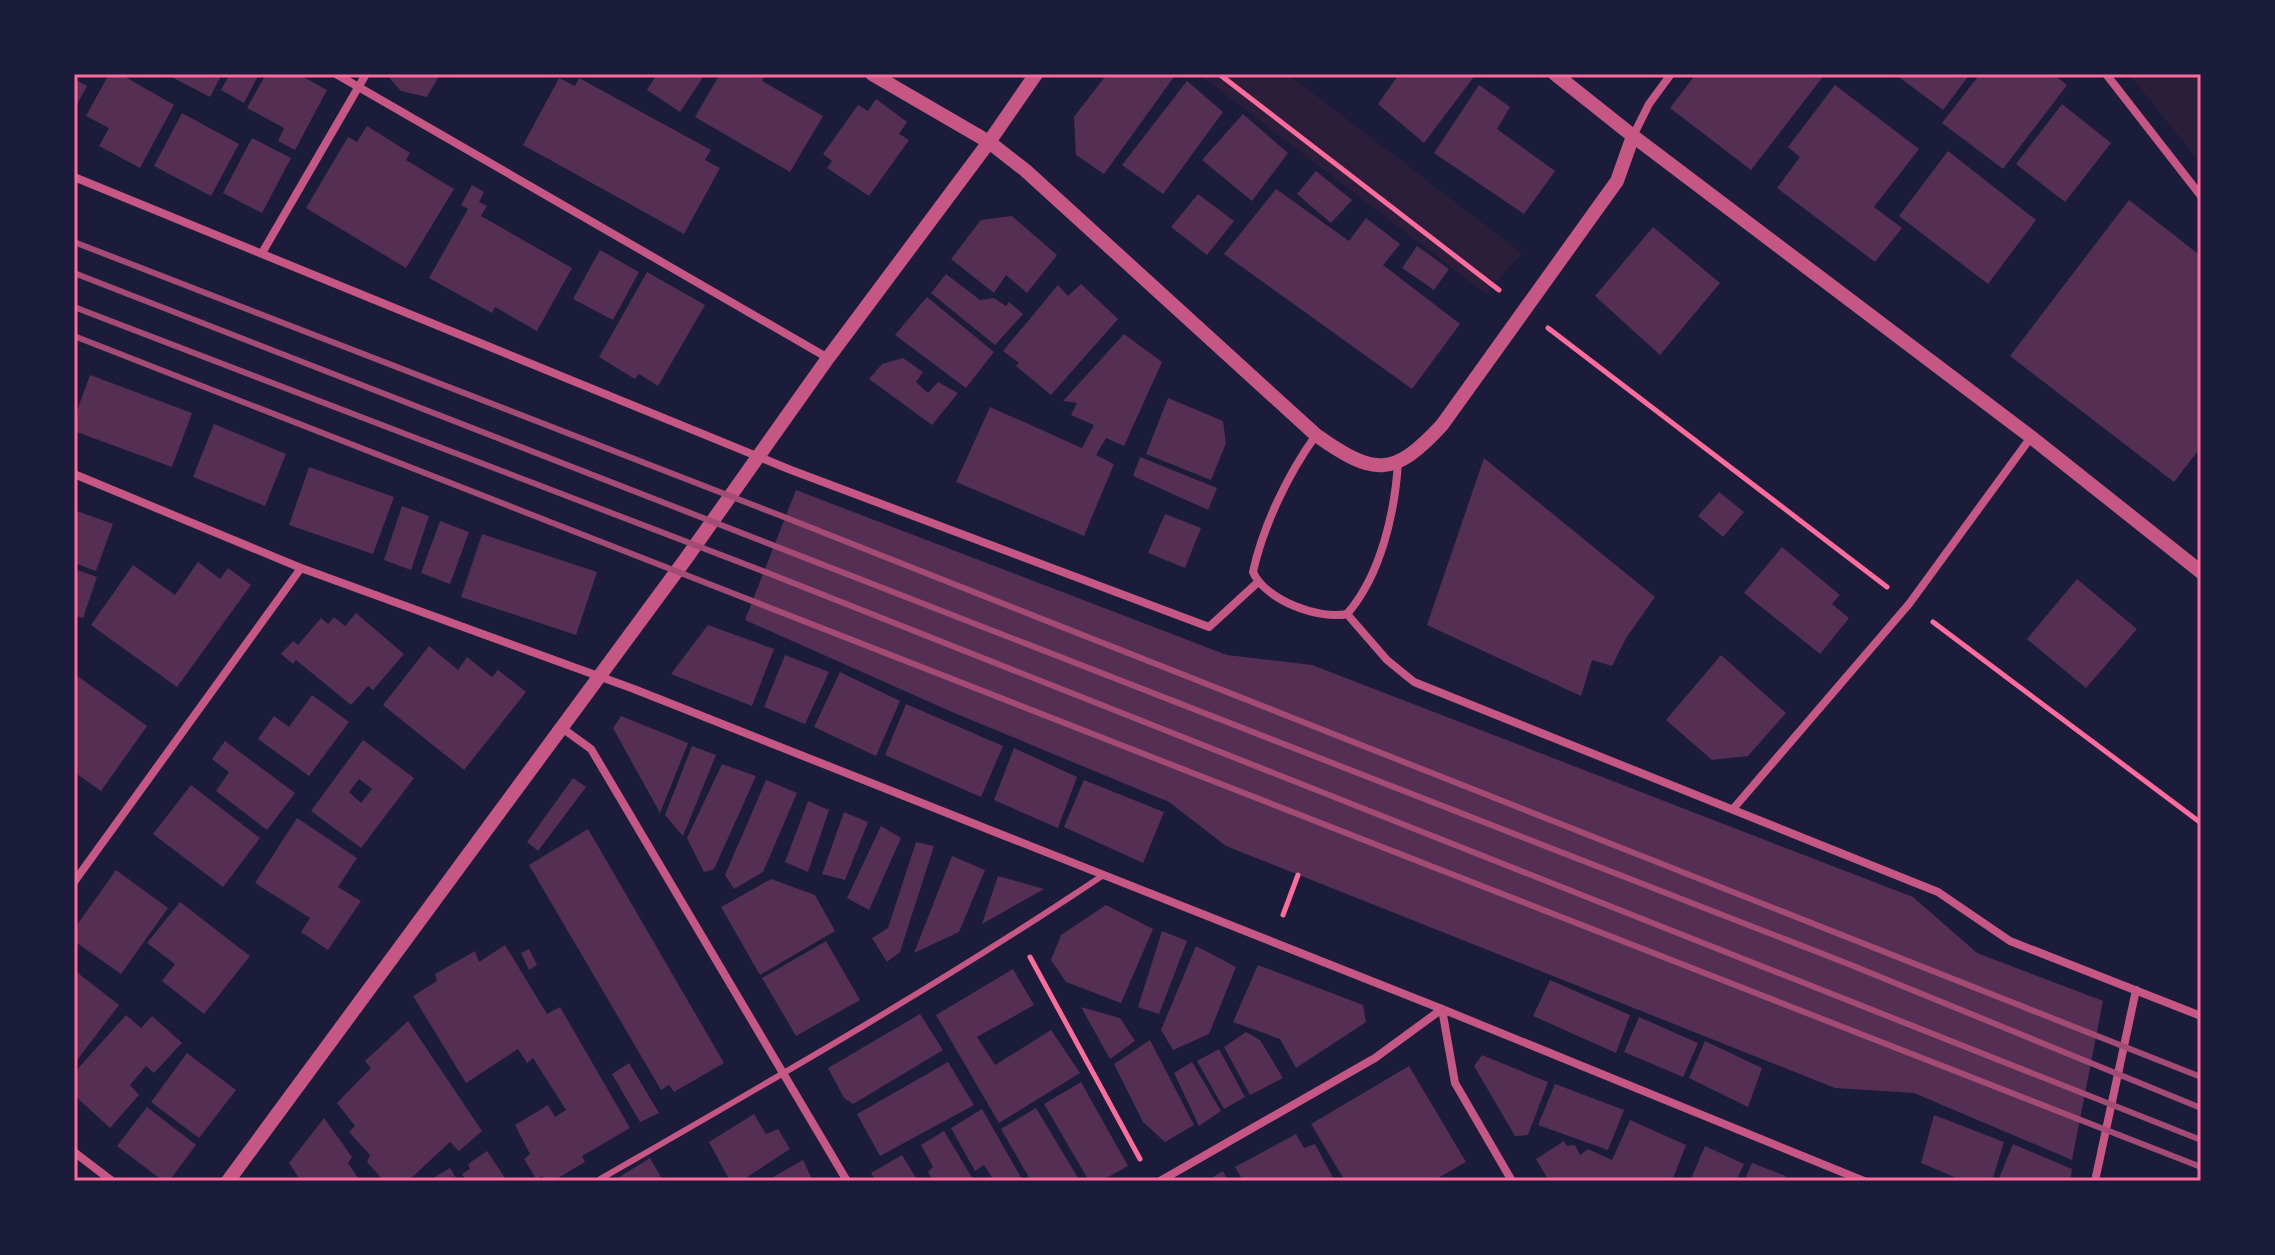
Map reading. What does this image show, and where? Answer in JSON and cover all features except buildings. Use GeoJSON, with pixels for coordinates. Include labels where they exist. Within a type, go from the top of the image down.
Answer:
{"type":"FeatureCollection","features":[{"type":"Feature","properties":{"kind":"street"},"geometry":{"type":"LineString","coordinates":[[336,74],[828,358]]}},
{"type":"Feature","properties":{"kind":"street"},"geometry":{"type":"LineString","coordinates":[[262,253],[366,74]]}},
{"type":"Feature","properties":{"kind":"street"},"geometry":{"type":"LineString","coordinates":[[872,74],[989,142],[1025,170],[1316,435],[1348,457],[1366,464],[1384,465],[1398,462],[1420,449],[1442,425],[1617,181],[1633,136],[1649,104],[1671,74]]}},
{"type":"Feature","properties":{"kind":"street"},"geometry":{"type":"LineString","coordinates":[[228,1181],[601,676],[1036,74]]}},
{"type":"Feature","properties":{"kind":"street"},"geometry":{"type":"LineString","coordinates":[[1555,74],[2031,437],[2201,572]]}},
{"type":"Feature","properties":{"kind":"street"},"geometry":{"type":"LineString","coordinates":[[2106,74],[2201,196]]}},
{"type":"Feature","properties":{"kind":"street"},"geometry":{"type":"LineString","coordinates":[[74,177],[791,470],[1209,627],[1257,583]]}},
{"type":"Feature","properties":{"kind":"street"},"geometry":{"type":"LineString","coordinates":[[1316,435],[1297,461],[1285,485],[1253,572],[1257,583],[1272,596],[1292,604],[1326,615],[1347,614],[1359,600],[1379,553],[1398,462]]}},
{"type":"Feature","properties":{"kind":"street"},"geometry":{"type":"LineString","coordinates":[[1733,809],[1909,604],[2031,437]]}},
{"type":"Feature","properties":{"kind":"street"},"geometry":{"type":"LineString","coordinates":[[74,474],[301,568],[601,676],[1442,1009],[1864,1181]]}},
{"type":"Feature","properties":{"kind":"street"},"geometry":{"type":"LineString","coordinates":[[74,882],[301,568]]}},
{"type":"Feature","properties":{"kind":"street"},"geometry":{"type":"LineString","coordinates":[[1347,614],[1387,660],[1414,682],[1938,892],[2010,941],[2201,1016]]}},
{"type":"Feature","properties":{"kind":"street"},"geometry":{"type":"LineString","coordinates":[[562,728],[591,749],[847,1181]]}},
{"type":"Feature","properties":{"kind":"street"},"geometry":{"type":"LineString","coordinates":[[2095,1181],[2136,990]]}},
{"type":"Feature","properties":{"kind":"street"},"geometry":{"type":"LineString","coordinates":[[1160,1181],[1375,1058],[1442,1009]]}},
{"type":"Feature","properties":{"kind":"street"},"geometry":{"type":"LineString","coordinates":[[1442,1009],[1455,1083],[1512,1181]]}},
{"type":"Feature","properties":{"kind":"street"},"geometry":{"type":"LineString","coordinates":[[74,1152],[112,1181]]}},
{"type":"Feature","properties":{"kind":"lane"},"geometry":{"type":"LineString","coordinates":[[597,1181],[1016,933],[1102,876]]}},
{"type":"Feature","properties":{"kind":"path"},"geometry":{"type":"LineString","coordinates":[[1219,74],[1909,604],[2201,823]]}},
{"type":"Feature","properties":{"kind":"path"},"geometry":{"type":"LineString","coordinates":[[1272,943],[1298,875]]}},
{"type":"Feature","properties":{"kind":"path"},"geometry":{"type":"LineString","coordinates":[[1016,933],[1145,1167]]}},
{"type":"Feature","properties":{"kind":"shaded area"},"geometry":{"type":"Polygon","coordinates":[[[1199,74],[1288,74],[1522,253],[1486,294],[1199,74]]]}},
{"type":"Feature","properties":{"kind":"shaded area"},"geometry":{"type":"Polygon","coordinates":[[[2129,74],[2201,74],[2201,164],[2129,74]]]}},
{"type":"Feature","properties":{"kind":"railway"},"geometry":{"type":"LineString","coordinates":[[74,242],[779,515],[2201,1077]]}},
{"type":"Feature","properties":{"kind":"railway"},"geometry":{"type":"LineString","coordinates":[[74,273],[1851,965],[2201,1108]]}},
{"type":"Feature","properties":{"kind":"railway"},"geometry":{"type":"LineString","coordinates":[[74,307],[768,573],[2201,1140]]}},
{"type":"Feature","properties":{"kind":"railway"},"geometry":{"type":"LineString","coordinates":[[74,336],[1139,748],[2201,1167]]}}]}
